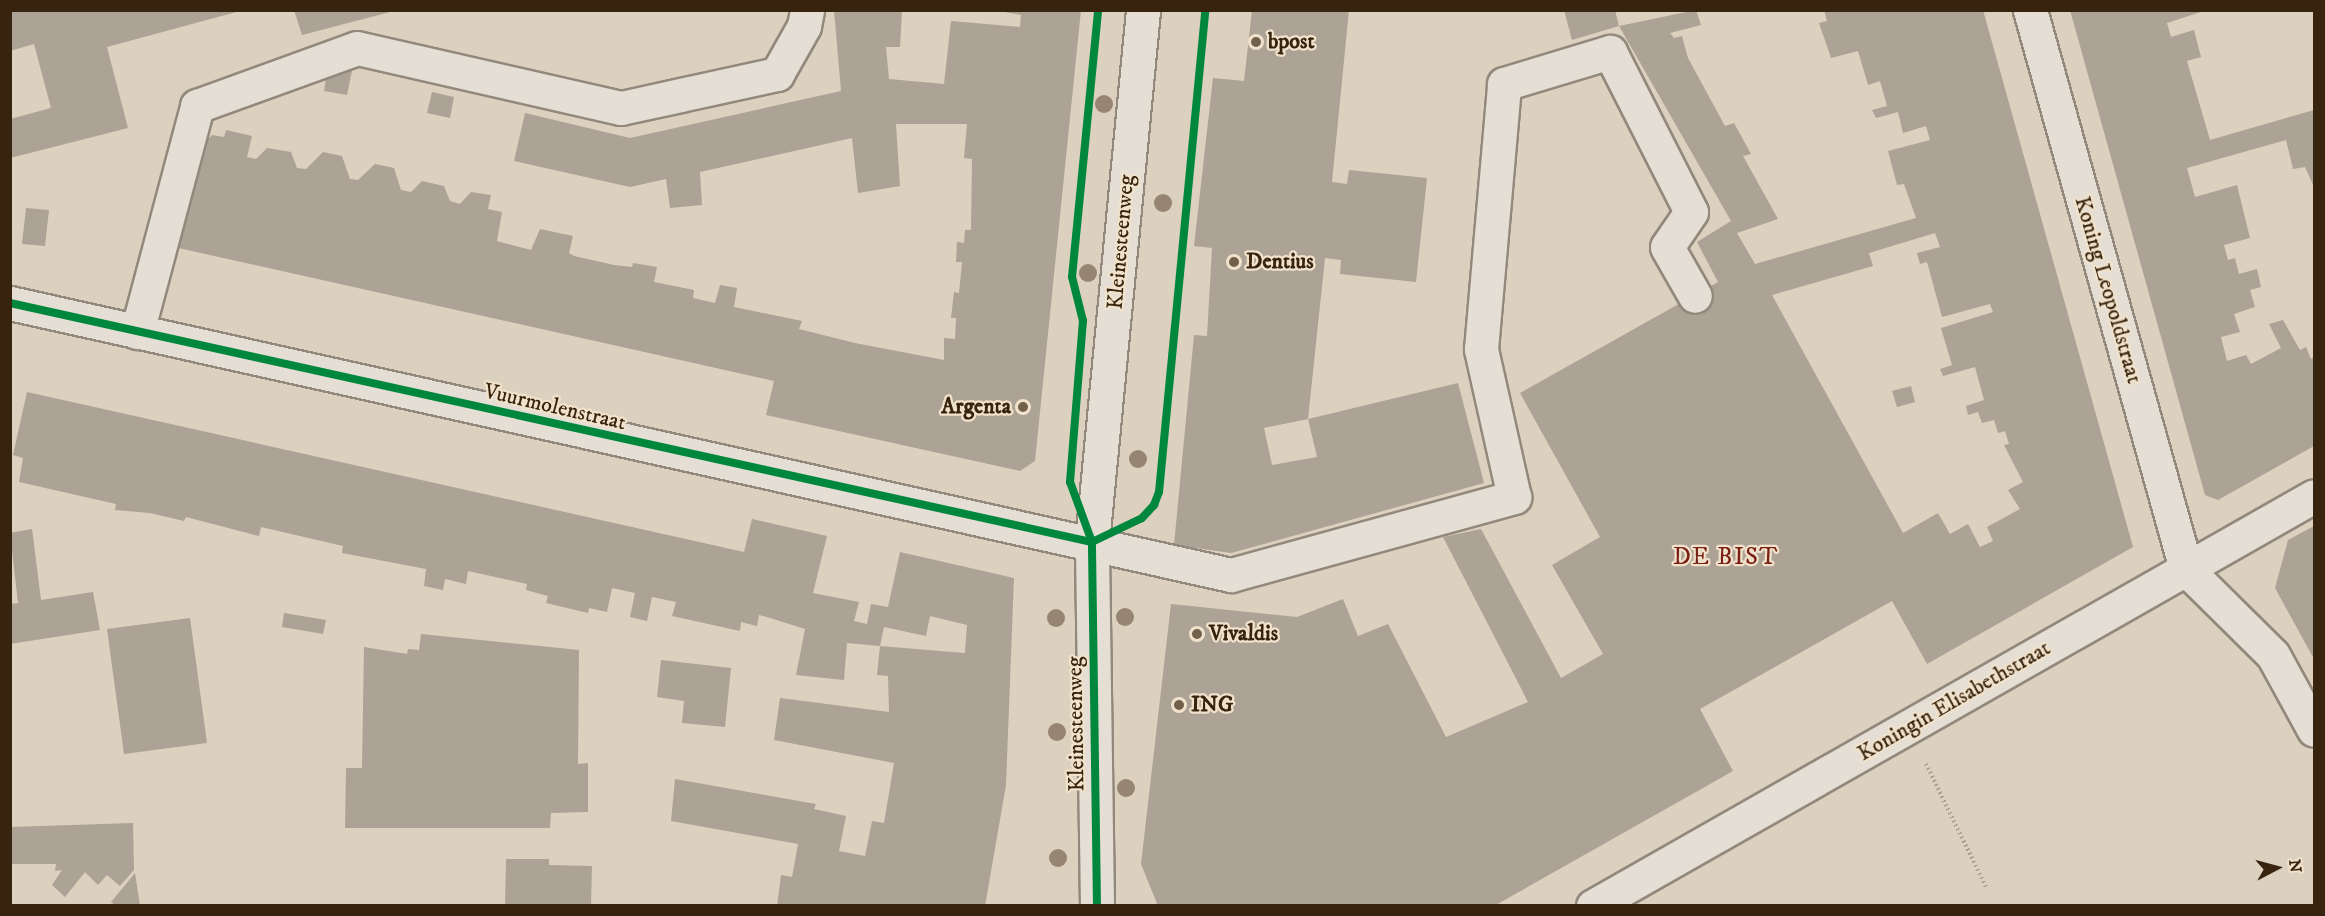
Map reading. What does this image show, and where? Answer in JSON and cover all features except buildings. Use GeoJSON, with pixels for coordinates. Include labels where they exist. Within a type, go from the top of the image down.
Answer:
{"type":"FeatureCollection","features":[{"type":"Feature","properties":{"kind":"street"},"geometry":{"type":"LineString","coordinates":[[137,332],[197,106],[357,48],[621,108],[777,74],[804,26],[807,10]]}},
{"type":"Feature","properties":{"kind":"street","name":"Kleinesteenweg"},"geometry":{"type":"LineString","coordinates":[[1097,906],[1092,542],[1143,10]]}},
{"type":"Feature","properties":{"kind":"street","name":"Koning Leopoldstraat"},"geometry":{"type":"LineString","coordinates":[[2030,10],[2186,569]]}},
{"type":"Feature","properties":{"kind":"street","name":"Vuurmolenstraat"},"geometry":{"type":"LineString","coordinates":[[10,303],[1092,542],[1231,575],[1514,498],[1480,349],[1503,84],[1610,52],[1691,212],[1667,247],[1695,296]]}},
{"type":"Feature","properties":{"kind":"street","name":"Koningin Elisabethstraat"},"geometry":{"type":"LineString","coordinates":[[1593,906],[2314,496]]}},
{"type":"Feature","properties":{"kind":"street"},"geometry":{"type":"LineString","coordinates":[[2186,569],[2273,655],[2314,730]]}},
{"type":"Feature","properties":{"kind":"path"},"geometry":{"type":"LineString","coordinates":[[1908,728],[1986,888]]}},
{"type":"Feature","properties":{"kind":"cycle path"},"geometry":{"type":"LineString","coordinates":[[1097,906],[1092,542],[1070,482],[1083,321],[1072,277],[1098,10]]}},
{"type":"Feature","properties":{"kind":"cycle path"},"geometry":{"type":"LineString","coordinates":[[1092,542],[1142,518],[1154,505],[1159,492],[1205,10]]}},
{"type":"Feature","properties":{"kind":"cycle path"},"geometry":{"type":"LineString","coordinates":[[10,303],[1092,542]]}},
{"type":"Feature","properties":{"kind":"place","name":"bpost"},"geometry":{"type":"Point","coordinates":[1256,42]}},
{"type":"Feature","properties":{"kind":"place","name":"Dentius"},"geometry":{"type":"Point","coordinates":[1234,262]}},
{"type":"Feature","properties":{"kind":"place","name":"Argenta"},"geometry":{"type":"Point","coordinates":[1023,407]}},
{"type":"Feature","properties":{"kind":"place","name":"Vivaldis"},"geometry":{"type":"Point","coordinates":[1197,634]}},
{"type":"Feature","properties":{"kind":"place","name":"ING"},"geometry":{"type":"Point","coordinates":[1179,705]}},
{"type":"Feature","properties":{"kind":"district","name":"DE BIST"},"geometry":{"type":"Point","coordinates":[1726,558]}}]}
